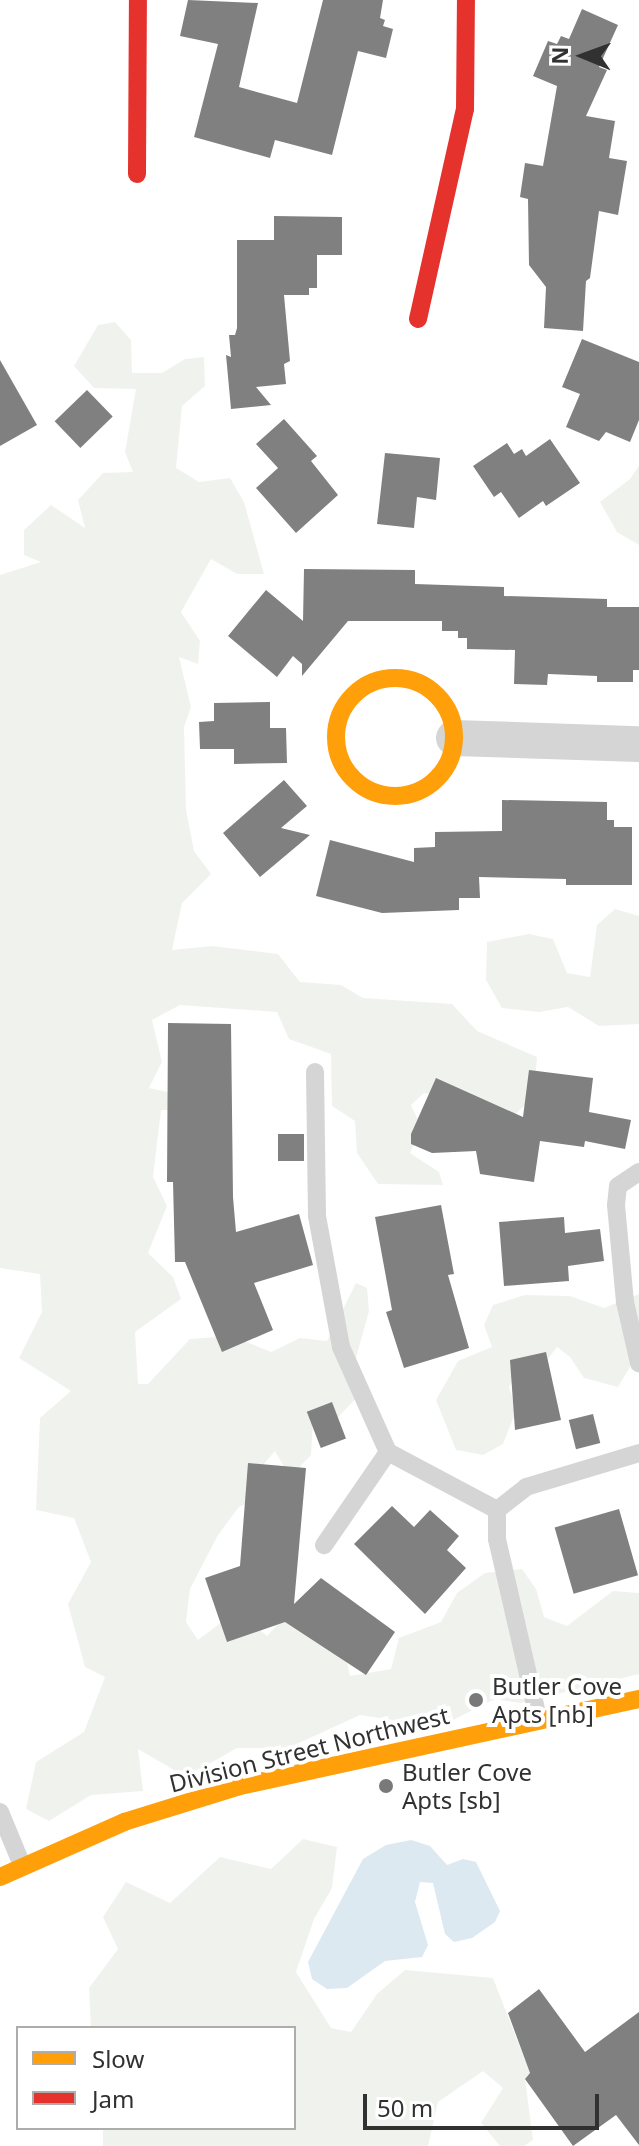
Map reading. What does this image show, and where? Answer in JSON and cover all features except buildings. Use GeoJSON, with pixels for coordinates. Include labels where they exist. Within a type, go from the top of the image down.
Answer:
{"type":"FeatureCollection","features":[{"type":"Feature","properties":{"kind":"street"},"geometry":{"type":"LineString","coordinates":[[137,174],[138,0]]}},
{"type":"Feature","properties":{"kind":"street"},"geometry":{"type":"LineString","coordinates":[[418,319],[465,109],[466,0]]}},
{"type":"Feature","properties":{"kind":"street"},"geometry":{"type":"LineString","coordinates":[[390,677],[410,679],[429,687],[443,701],[452,719],[454,738],[451,757],[441,774],[427,787],[409,795],[390,796],[371,792],[354,781],[343,766],[336,747],[336,727],[354,693],[390,677]]}},
{"type":"Feature","properties":{"kind":"street"},"geometry":{"type":"LineString","coordinates":[[454,738],[639,744]]}},
{"type":"Feature","properties":{"kind":"street","name":"Division Street Northwest"},"geometry":{"type":"LineString","coordinates":[[0,1877],[124,1822],[240,1786],[538,1718],[639,1699]]}},
{"type":"Feature","properties":{"kind":"lane"},"geometry":{"type":"LineString","coordinates":[[315,1072],[317,1216],[341,1347],[388,1452],[497,1510]]}},
{"type":"Feature","properties":{"kind":"lane"},"geometry":{"type":"LineString","coordinates":[[639,1172],[618,1186],[616,1205],[625,1302],[639,1363]]}},
{"type":"Feature","properties":{"kind":"lane"},"geometry":{"type":"LineString","coordinates":[[324,1545],[388,1452]]}},
{"type":"Feature","properties":{"kind":"lane"},"geometry":{"type":"LineString","coordinates":[[497,1510],[526,1487],[639,1453]]}},
{"type":"Feature","properties":{"kind":"lane"},"geometry":{"type":"LineString","coordinates":[[497,1510],[497,1539],[538,1718]]}},
{"type":"Feature","properties":{"kind":"lane"},"geometry":{"type":"LineString","coordinates":[[0,1812],[22,1865]]}},
{"type":"Feature","properties":{"kind":"shaded area"},"geometry":{"type":"Polygon","coordinates":[[[115,322],[131,340],[132,373],[162,373],[185,359],[204,357],[205,386],[182,406],[176,468],[199,482],[230,478],[244,502],[264,574],[237,574],[211,559],[181,612],[200,641],[198,664],[179,657],[191,707],[184,727],[186,810],[194,851],[211,874],[182,903],[172,950],[212,946],[278,954],[300,982],[341,985],[363,998],[452,1004],[477,1031],[537,1057],[534,1097],[512,1117],[424,1093],[411,1105],[422,1129],[410,1153],[439,1172],[443,1185],[378,1184],[357,1153],[355,1121],[332,1106],[331,1054],[289,1039],[277,1012],[180,1005],[152,1020],[162,1062],[149,1088],[196,1098],[195,1110],[161,1110],[153,1177],[167,1206],[148,1253],[173,1277],[181,1299],[135,1332],[138,1384],[148,1384],[190,1339],[232,1336],[271,1352],[300,1338],[327,1341],[356,1283],[367,1288],[369,1311],[354,1365],[366,1388],[338,1417],[313,1420],[311,1455],[290,1477],[275,1451],[258,1471],[258,1498],[239,1507],[218,1535],[190,1589],[186,1622],[198,1640],[223,1621],[245,1617],[267,1636],[293,1608],[343,1643],[350,1676],[391,1669],[399,1638],[441,1622],[457,1593],[485,1573],[522,1569],[536,1589],[544,1617],[567,1626],[613,1591],[639,1593],[639,1674],[520,1703],[495,1699],[449,1722],[418,1724],[360,1715],[288,1748],[237,1748],[186,1777],[138,1749],[143,1791],[91,1795],[49,1821],[26,1809],[36,1762],[84,1732],[105,1677],[85,1667],[68,1604],[91,1562],[74,1518],[36,1510],[40,1418],[71,1391],[19,1358],[42,1312],[40,1274],[0,1268],[0,575],[41,562],[24,555],[24,530],[51,505],[85,528],[78,500],[103,473],[133,472],[125,452],[136,389],[94,388],[74,366],[98,325],[115,322]]]}},
{"type":"Feature","properties":{"kind":"shaded area"},"geometry":{"type":"Polygon","coordinates":[[[639,466],[639,545],[617,532],[600,502],[630,479],[639,466]]]}},
{"type":"Feature","properties":{"kind":"shaded area"},"geometry":{"type":"Polygon","coordinates":[[[615,909],[639,916],[639,1024],[599,1026],[568,1007],[539,1012],[502,1008],[486,980],[487,942],[529,934],[553,939],[567,973],[590,977],[597,925],[615,909]]]}},
{"type":"Feature","properties":{"kind":"shaded area"},"geometry":{"type":"Polygon","coordinates":[[[639,1294],[639,1352],[618,1387],[584,1378],[570,1357],[557,1347],[532,1380],[514,1375],[509,1387],[516,1411],[503,1444],[483,1455],[456,1450],[436,1400],[458,1361],[492,1347],[484,1325],[493,1305],[525,1295],[570,1296],[604,1308],[639,1294]]]}},
{"type":"Feature","properties":{"kind":"shaded area"},"geometry":{"type":"Polygon","coordinates":[[[303,1839],[337,1847],[332,1888],[314,1919],[296,1972],[331,2028],[351,2032],[377,1994],[405,1970],[493,1978],[530,2073],[525,2079],[533,2140],[524,2146],[500,2146],[481,2123],[503,2088],[483,2071],[438,2102],[428,2146],[103,2146],[103,2130],[296,2130],[296,2026],[91,2026],[89,1988],[118,1949],[103,1917],[126,1882],[170,1903],[220,1857],[271,1869],[303,1839]]]}},
{"type":"Feature","properties":{"kind":"shaded area"},"geometry":{"type":"Polygon","coordinates":[[[411,1840],[430,1846],[447,1865],[463,1859],[476,1862],[500,1911],[495,1922],[472,1938],[454,1942],[445,1934],[433,1883],[420,1882],[415,1902],[428,1945],[422,1957],[385,1961],[347,1988],[327,1989],[312,1979],[308,1962],[363,1859],[386,1845],[411,1840]]]}},
{"type":"Feature","properties":{"kind":"traffic: slow"},"geometry":{"type":"LineString","coordinates":[[395,678],[418,682],[437,695],[450,714],[454,737],[450,760],[437,779],[418,792],[395,796],[372,792],[353,779],[340,760],[336,737],[340,714],[353,695],[372,682],[395,678]]}},
{"type":"Feature","properties":{"kind":"traffic: slow"},"geometry":{"type":"LineString","coordinates":[[0,1877],[124,1822],[240,1786],[639,1699]]}},
{"type":"Feature","properties":{"kind":"traffic: jam"},"geometry":{"type":"LineString","coordinates":[[137,174],[138,0]]}},
{"type":"Feature","properties":{"kind":"traffic: jam"},"geometry":{"type":"LineString","coordinates":[[418,319],[465,109],[466,0]]}},
{"type":"Feature","properties":{"kind":"place","name":"Butler Cove Apts [nb]"},"geometry":{"type":"Point","coordinates":[476,1700]}},
{"type":"Feature","properties":{"kind":"place","name":"Butler Cove Apts [sb]"},"geometry":{"type":"Point","coordinates":[386,1786]}}]}
